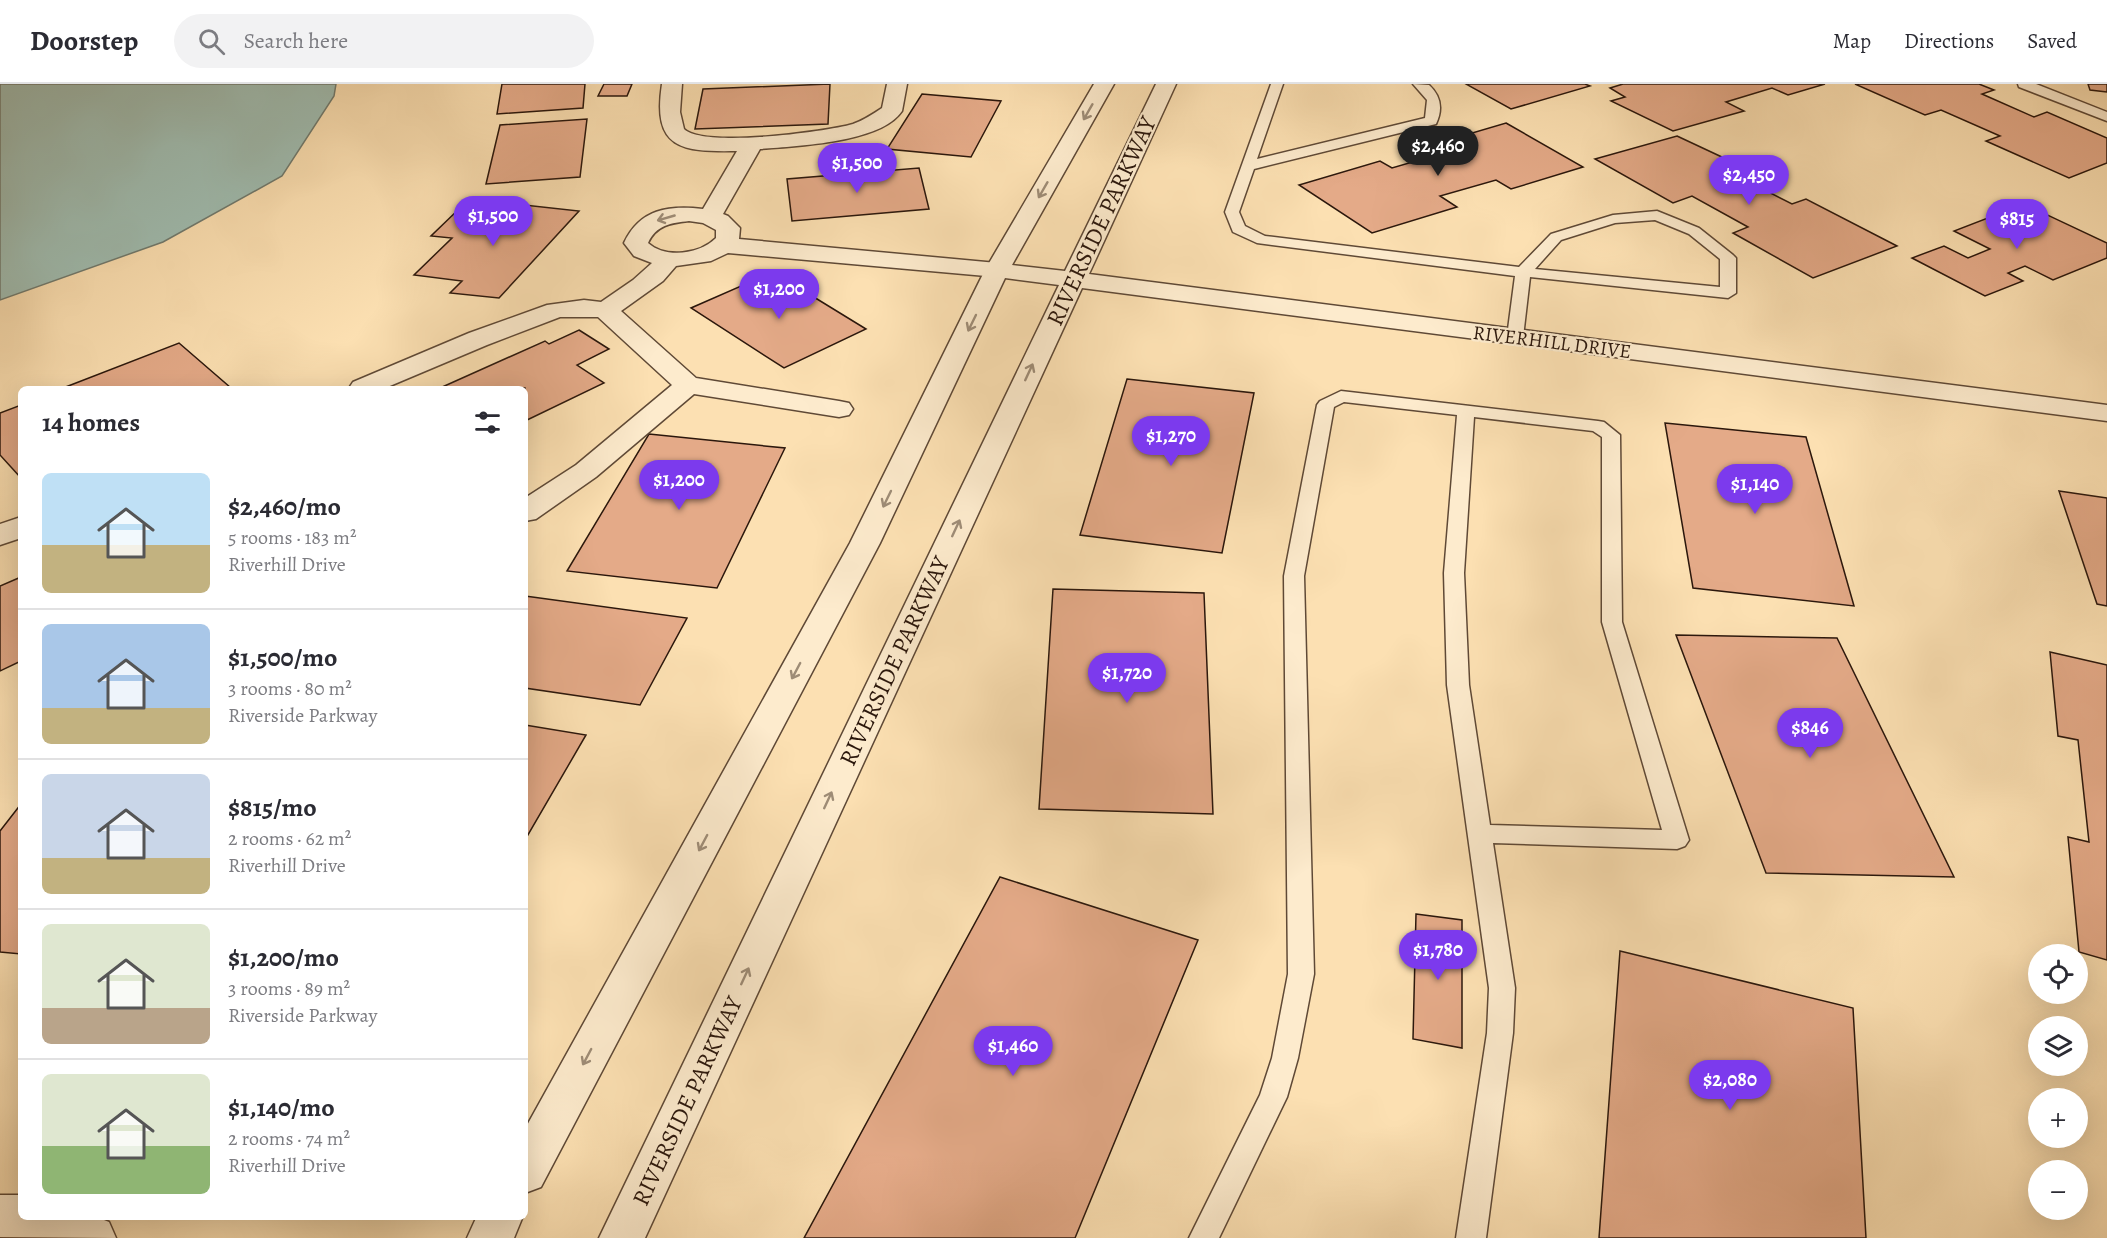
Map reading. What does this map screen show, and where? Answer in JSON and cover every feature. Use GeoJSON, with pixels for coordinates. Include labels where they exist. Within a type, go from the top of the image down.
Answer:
{"type":"FeatureCollection","features":[{"type":"Feature","properties":{"kind":"street"},"geometry":{"type":"LineString","coordinates":[[672,84],[669,107],[672,128],[680,138],[701,144],[752,144],[856,130],[872,124],[892,111],[897,84]]}},
{"type":"Feature","properties":{"kind":"street"},"geometry":{"type":"LineString","coordinates":[[528,1166],[865,543],[997,270],[1104,84]]}},
{"type":"Feature","properties":{"kind":"street","name":"RIVERSIDE PARKWAY"},"geometry":{"type":"LineString","coordinates":[[622,1238],[1166,84]]}},
{"type":"Feature","properties":{"kind":"street"},"geometry":{"type":"LineString","coordinates":[[710,216],[752,144]]}},
{"type":"Feature","properties":{"kind":"street"},"geometry":{"type":"LineString","coordinates":[[676,215],[710,216],[722,221],[728,228],[729,236],[723,245],[700,256],[669,260],[652,257],[641,251],[636,243],[637,234],[645,226],[659,219],[676,215]]}},
{"type":"Feature","properties":{"kind":"street","name":"RIVERHILL DRIVE"},"geometry":{"type":"LineString","coordinates":[[723,245],[997,270],[2107,413]]}},
{"type":"Feature","properties":{"kind":"street"},"geometry":{"type":"LineString","coordinates":[[605,310],[633,293],[669,260]]}},
{"type":"Feature","properties":{"kind":"street"},"geometry":{"type":"LineString","coordinates":[[368,386],[478,339],[556,310],[584,308],[605,310],[688,385],[839,409]]}},
{"type":"Feature","properties":{"kind":"street"},"geometry":{"type":"LineString","coordinates":[[528,510],[586,471],[688,385]]}},
{"type":"Feature","properties":{"kind":"street"},"geometry":{"type":"LineString","coordinates":[[0,535],[18,528]]}},
{"type":"Feature","properties":{"kind":"street"},"geometry":{"type":"LineString","coordinates":[[0,1216],[18,1216]]}},
{"type":"Feature","properties":{"kind":"street"},"geometry":{"type":"LineString","coordinates":[[21,1238],[34,1220]]}},
{"type":"Feature","properties":{"kind":"street"},"geometry":{"type":"LineString","coordinates":[[44,1220],[93,1238]]}},
{"type":"Feature","properties":{"kind":"street"},"geometry":{"type":"LineString","coordinates":[[490,1238],[499,1220]]}},
{"type":"Feature","properties":{"kind":"lane"},"geometry":{"type":"LineString","coordinates":[[1277,84],[1232,212],[1238,228],[1262,240],[1523,272],[1728,293],[1728,258],[1695,231],[1657,215],[1613,219],[1556,237],[1523,272],[1515,337]]}},
{"type":"Feature","properties":{"kind":"lane"},"geometry":{"type":"LineString","coordinates":[[1248,166],[1431,121],[1435,105],[1429,89],[1419,84]]}},
{"type":"Feature","properties":{"kind":"lane"},"geometry":{"type":"LineString","coordinates":[[2024,84],[2107,117]]}},
{"type":"Feature","properties":{"kind":"lane"},"geometry":{"type":"LineString","coordinates":[[1204,1238],[1273,1097],[1285,1058],[1301,974],[1294,576],[1326,405],[1341,396],[1598,426],[1611,435],[1612,622],[1677,840],[1480,834]]}},
{"type":"Feature","properties":{"kind":"lane"},"geometry":{"type":"LineString","coordinates":[[1466,411],[1455,584],[1458,685],[1502,988],[1500,1033],[1471,1238]]}},
{"type":"Feature","properties":{"kind":"shaded area"},"geometry":{"type":"Polygon","coordinates":[[[0,84],[336,84],[334,96],[282,176],[163,242],[0,300],[0,84]]]}},
{"type":"Feature","properties":{"kind":"building"},"geometry":{"type":"Polygon","coordinates":[[[502,84],[585,84],[583,108],[497,114],[502,84]]]}},
{"type":"Feature","properties":{"kind":"building"},"geometry":{"type":"Polygon","coordinates":[[[604,84],[632,84],[627,96],[598,96],[604,84]]]}},
{"type":"Feature","properties":{"kind":"building"},"geometry":{"type":"Polygon","coordinates":[[[830,84],[828,124],[695,129],[703,89],[830,84]]]}},
{"type":"Feature","properties":{"kind":"building"},"geometry":{"type":"Polygon","coordinates":[[[1466,84],[1585,84],[1590,86],[1511,109],[1466,84]]]}},
{"type":"Feature","properties":{"kind":"building"},"geometry":{"type":"Polygon","coordinates":[[[1623,84],[1825,84],[1788,95],[1772,88],[1726,102],[1744,111],[1673,131],[1611,101],[1625,97],[1610,88],[1623,84]]]}},
{"type":"Feature","properties":{"kind":"building"},"geometry":{"type":"Polygon","coordinates":[[[1855,84],[1979,84],[1994,90],[1982,94],[2034,117],[2047,112],[2107,138],[2107,163],[2069,178],[1986,141],[2000,136],[1941,110],[1925,115],[1855,84]]]}},
{"type":"Feature","properties":{"kind":"building"},"geometry":{"type":"Polygon","coordinates":[[[2088,84],[2107,84],[2107,92],[2090,90],[2088,84]]]}},
{"type":"Feature","properties":{"kind":"building"},"geometry":{"type":"Polygon","coordinates":[[[922,94],[1001,101],[971,157],[887,149],[922,94]]]}},
{"type":"Feature","properties":{"kind":"building"},"geometry":{"type":"Polygon","coordinates":[[[587,119],[580,177],[486,184],[500,125],[587,119]]]}},
{"type":"Feature","properties":{"kind":"building"},"geometry":{"type":"Polygon","coordinates":[[[1506,123],[1583,167],[1511,189],[1496,180],[1440,196],[1457,207],[1372,233],[1299,185],[1380,161],[1392,168],[1440,154],[1428,146],[1506,123]]]}},
{"type":"Feature","properties":{"kind":"building"},"geometry":{"type":"Polygon","coordinates":[[[1677,136],[1756,173],[1741,178],[1792,204],[1806,199],[1897,246],[1813,278],[1733,233],[1748,227],[1692,196],[1673,203],[1595,159],[1677,136]]]}},
{"type":"Feature","properties":{"kind":"building"},"geometry":{"type":"Polygon","coordinates":[[[919,168],[929,209],[792,221],[787,179],[919,168]]]}},
{"type":"Feature","properties":{"kind":"building"},"geometry":{"type":"Polygon","coordinates":[[[2024,204],[2107,243],[2107,258],[2053,280],[2025,266],[2008,273],[2023,281],[1985,296],[1912,258],[1944,246],[1968,258],[1990,249],[1954,231],[2024,204]]]}},
{"type":"Feature","properties":{"kind":"building"},"geometry":{"type":"Polygon","coordinates":[[[524,205],[579,211],[499,298],[450,293],[462,281],[414,275],[452,238],[431,236],[460,208],[515,215],[524,205]]]}},
{"type":"Feature","properties":{"kind":"building"},"geometry":{"type":"Polygon","coordinates":[[[773,272],[866,329],[784,368],[691,308],[773,272]]]}},
{"type":"Feature","properties":{"kind":"building"},"geometry":{"type":"Polygon","coordinates":[[[579,330],[609,349],[577,365],[604,383],[528,420],[528,386],[444,386],[545,341],[549,344],[579,330]]]}},
{"type":"Feature","properties":{"kind":"building"},"geometry":{"type":"Polygon","coordinates":[[[179,343],[229,386],[68,386],[179,343]]]}},
{"type":"Feature","properties":{"kind":"building"},"geometry":{"type":"Polygon","coordinates":[[[1127,379],[1254,393],[1222,553],[1080,535],[1127,379]]]}},
{"type":"Feature","properties":{"kind":"building"},"geometry":{"type":"Polygon","coordinates":[[[18,406],[18,475],[0,455],[0,413],[18,406]]]}},
{"type":"Feature","properties":{"kind":"building"},"geometry":{"type":"Polygon","coordinates":[[[1665,423],[1806,437],[1854,606],[1693,588],[1665,423]]]}},
{"type":"Feature","properties":{"kind":"building"},"geometry":{"type":"Polygon","coordinates":[[[649,434],[785,448],[717,588],[567,571],[649,434]]]}},
{"type":"Feature","properties":{"kind":"building"},"geometry":{"type":"Polygon","coordinates":[[[2059,491],[2107,498],[2107,606],[2097,604],[2059,491]]]}},
{"type":"Feature","properties":{"kind":"building"},"geometry":{"type":"Polygon","coordinates":[[[18,578],[18,662],[0,671],[0,586],[18,578]]]}},
{"type":"Feature","properties":{"kind":"building"},"geometry":{"type":"Polygon","coordinates":[[[1053,589],[1204,593],[1213,814],[1039,809],[1053,589]]]}},
{"type":"Feature","properties":{"kind":"building"},"geometry":{"type":"Polygon","coordinates":[[[528,596],[687,618],[640,705],[528,688],[528,596]]]}},
{"type":"Feature","properties":{"kind":"building"},"geometry":{"type":"Polygon","coordinates":[[[1676,635],[1837,638],[1954,877],[1766,873],[1676,635]]]}},
{"type":"Feature","properties":{"kind":"building"},"geometry":{"type":"Polygon","coordinates":[[[2050,652],[2107,665],[2107,960],[2088,955],[2088,944],[2078,944],[2068,837],[2089,842],[2078,740],[2058,736],[2050,652]]]}},
{"type":"Feature","properties":{"kind":"building"},"geometry":{"type":"Polygon","coordinates":[[[528,725],[586,735],[528,835],[528,725]]]}},
{"type":"Feature","properties":{"kind":"building"},"geometry":{"type":"Polygon","coordinates":[[[18,808],[18,954],[0,952],[0,831],[18,808]]]}},
{"type":"Feature","properties":{"kind":"building"},"geometry":{"type":"Polygon","coordinates":[[[1000,877],[1198,940],[1075,1238],[804,1238],[1000,877]]]}},
{"type":"Feature","properties":{"kind":"building"},"geometry":{"type":"Polygon","coordinates":[[[1416,914],[1462,920],[1462,1048],[1413,1039],[1416,914]]]}},
{"type":"Feature","properties":{"kind":"building"},"geometry":{"type":"Polygon","coordinates":[[[1620,951],[1853,1008],[1866,1238],[1599,1238],[1620,951]]]}}]}
